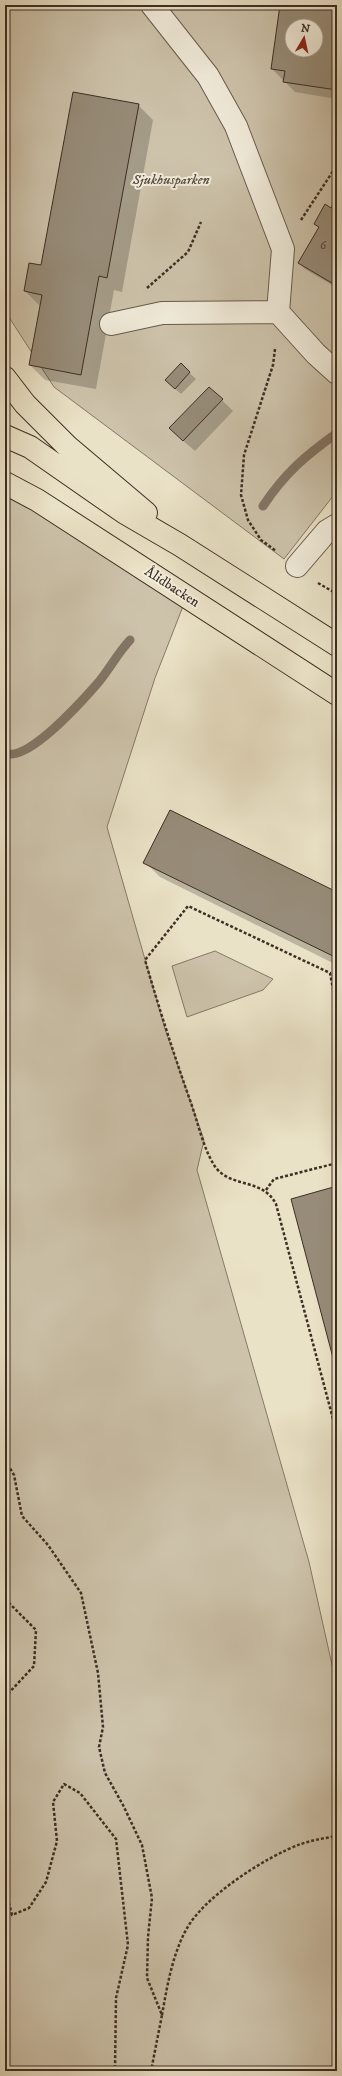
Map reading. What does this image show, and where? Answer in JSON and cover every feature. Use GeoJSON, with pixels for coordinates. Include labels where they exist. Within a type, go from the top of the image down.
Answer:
{"type":"FeatureCollection","features":[{"type":"Feature","properties":{"kind":"main road"},"geometry":{"type":"LineString","coordinates":[[5,378],[25,404],[68,447],[130,498],[180,545]]}},
{"type":"Feature","properties":{"kind":"main road"},"geometry":{"type":"LineString","coordinates":[[5,436],[30,447],[125,513],[180,545],[337,645]]}},
{"type":"Feature","properties":{"kind":"main road","name":"Ålidbacken"},"geometry":{"type":"LineString","coordinates":[[5,483],[37,500],[337,694]]}},
{"type":"Feature","properties":{"kind":"main road"},"geometry":{"type":"LineString","coordinates":[[5,494],[37,500]]}},
{"type":"Feature","properties":{"kind":"lane"},"geometry":{"type":"LineString","coordinates":[[152,5],[208,76],[236,126],[282,249],[278,312],[316,354],[337,373]]}},
{"type":"Feature","properties":{"kind":"lane"},"geometry":{"type":"LineString","coordinates":[[119,322],[162,313],[278,312]]}},
{"type":"Feature","properties":{"kind":"lane"},"geometry":{"type":"LineString","coordinates":[[297,566],[327,531],[337,525]]}},
{"type":"Feature","properties":{"kind":"path"},"geometry":{"type":"LineString","coordinates":[[282,249],[337,165]]}},
{"type":"Feature","properties":{"kind":"path"},"geometry":{"type":"LineString","coordinates":[[119,322],[140,294],[188,252],[201,222]]}},
{"type":"Feature","properties":{"kind":"path"},"geometry":{"type":"LineString","coordinates":[[278,312],[273,365],[244,454],[240,495],[248,520],[260,540],[278,552]]}},
{"type":"Feature","properties":{"kind":"path"},"geometry":{"type":"LineString","coordinates":[[337,1010],[330,973],[188,906],[146,960],[165,1029],[204,1140],[215,1166],[227,1177],[266,1190],[276,1204],[337,1434]]}},
{"type":"Feature","properties":{"kind":"path"},"geometry":{"type":"LineString","coordinates":[[266,1190],[274,1179],[337,1163]]}},
{"type":"Feature","properties":{"kind":"path"},"geometry":{"type":"LineString","coordinates":[[5,1460],[14,1475],[22,1516],[48,1545],[81,1593],[98,1673],[103,1727],[99,1746],[105,1773],[123,1805],[142,1845],[152,1898],[148,1937],[147,1978],[162,2015]]}},
{"type":"Feature","properties":{"kind":"path"},"geometry":{"type":"LineString","coordinates":[[5,1599],[36,1630],[34,1666],[5,1697]]}},
{"type":"Feature","properties":{"kind":"path"},"geometry":{"type":"LineString","coordinates":[[5,1888],[12,1915],[29,1908],[46,1882],[57,1841],[53,1802],[64,1784],[80,1793],[116,1839],[128,1945],[116,1998],[115,2071]]}},
{"type":"Feature","properties":{"kind":"path"},"geometry":{"type":"LineString","coordinates":[[151,2071],[169,1975],[186,1930],[212,1898],[261,1864],[301,1844],[337,1836]]}},
{"type":"Feature","properties":{"kind":"green space","name":"Sjukhusparken"},"geometry":{"type":"Polygon","coordinates":[[[5,5],[337,5],[337,491],[284,559],[54,387],[5,311],[5,5]]]}},
{"type":"Feature","properties":{"kind":"green space"},"geometry":{"type":"Polygon","coordinates":[[[5,495],[187,596],[155,678],[107,827],[165,1029],[204,1140],[197,1170],[309,1562],[337,1687],[337,2071],[5,2071],[5,495]]]}},
{"type":"Feature","properties":{"kind":"green space"},"geometry":{"type":"Polygon","coordinates":[[[215,951],[273,979],[263,990],[187,1017],[172,966],[215,951]]]}},
{"type":"Feature","properties":{"kind":"building"},"geometry":{"type":"Polygon","coordinates":[[[280,5],[319,5],[337,8],[337,90],[283,82],[285,71],[271,69],[280,5]]]}},
{"type":"Feature","properties":{"kind":"building"},"geometry":{"type":"Polygon","coordinates":[[[73,92],[139,104],[107,278],[99,276],[81,375],[29,365],[42,295],[24,291],[29,263],[41,265],[73,92]]]}},
{"type":"Feature","properties":{"kind":"building"},"geometry":{"type":"Polygon","coordinates":[[[337,197],[337,286],[298,263],[319,227],[314,224],[325,204],[331,208],[337,197]]]}},
{"type":"Feature","properties":{"kind":"building"},"geometry":{"type":"Polygon","coordinates":[[[181,363],[190,372],[175,389],[165,380],[181,363]]]}},
{"type":"Feature","properties":{"kind":"building"},"geometry":{"type":"Polygon","coordinates":[[[209,387],[223,399],[183,441],[169,428],[209,387]]]}},
{"type":"Feature","properties":{"kind":"building"},"geometry":{"type":"Polygon","coordinates":[[[170,810],[337,892],[337,958],[143,863],[170,810]]]}},
{"type":"Feature","properties":{"kind":"building"},"geometry":{"type":"Polygon","coordinates":[[[337,1186],[337,1373],[291,1199],[337,1186]]]}},
{"type":"Feature","properties":{"kind":"waterway"},"geometry":{"type":"LineString","coordinates":[[263,506],[279,484],[296,466],[315,449],[337,433]]}},
{"type":"Feature","properties":{"kind":"waterway"},"geometry":{"type":"LineString","coordinates":[[5,753],[15,754],[27,749],[68,716],[97,684],[130,640]]}}]}
